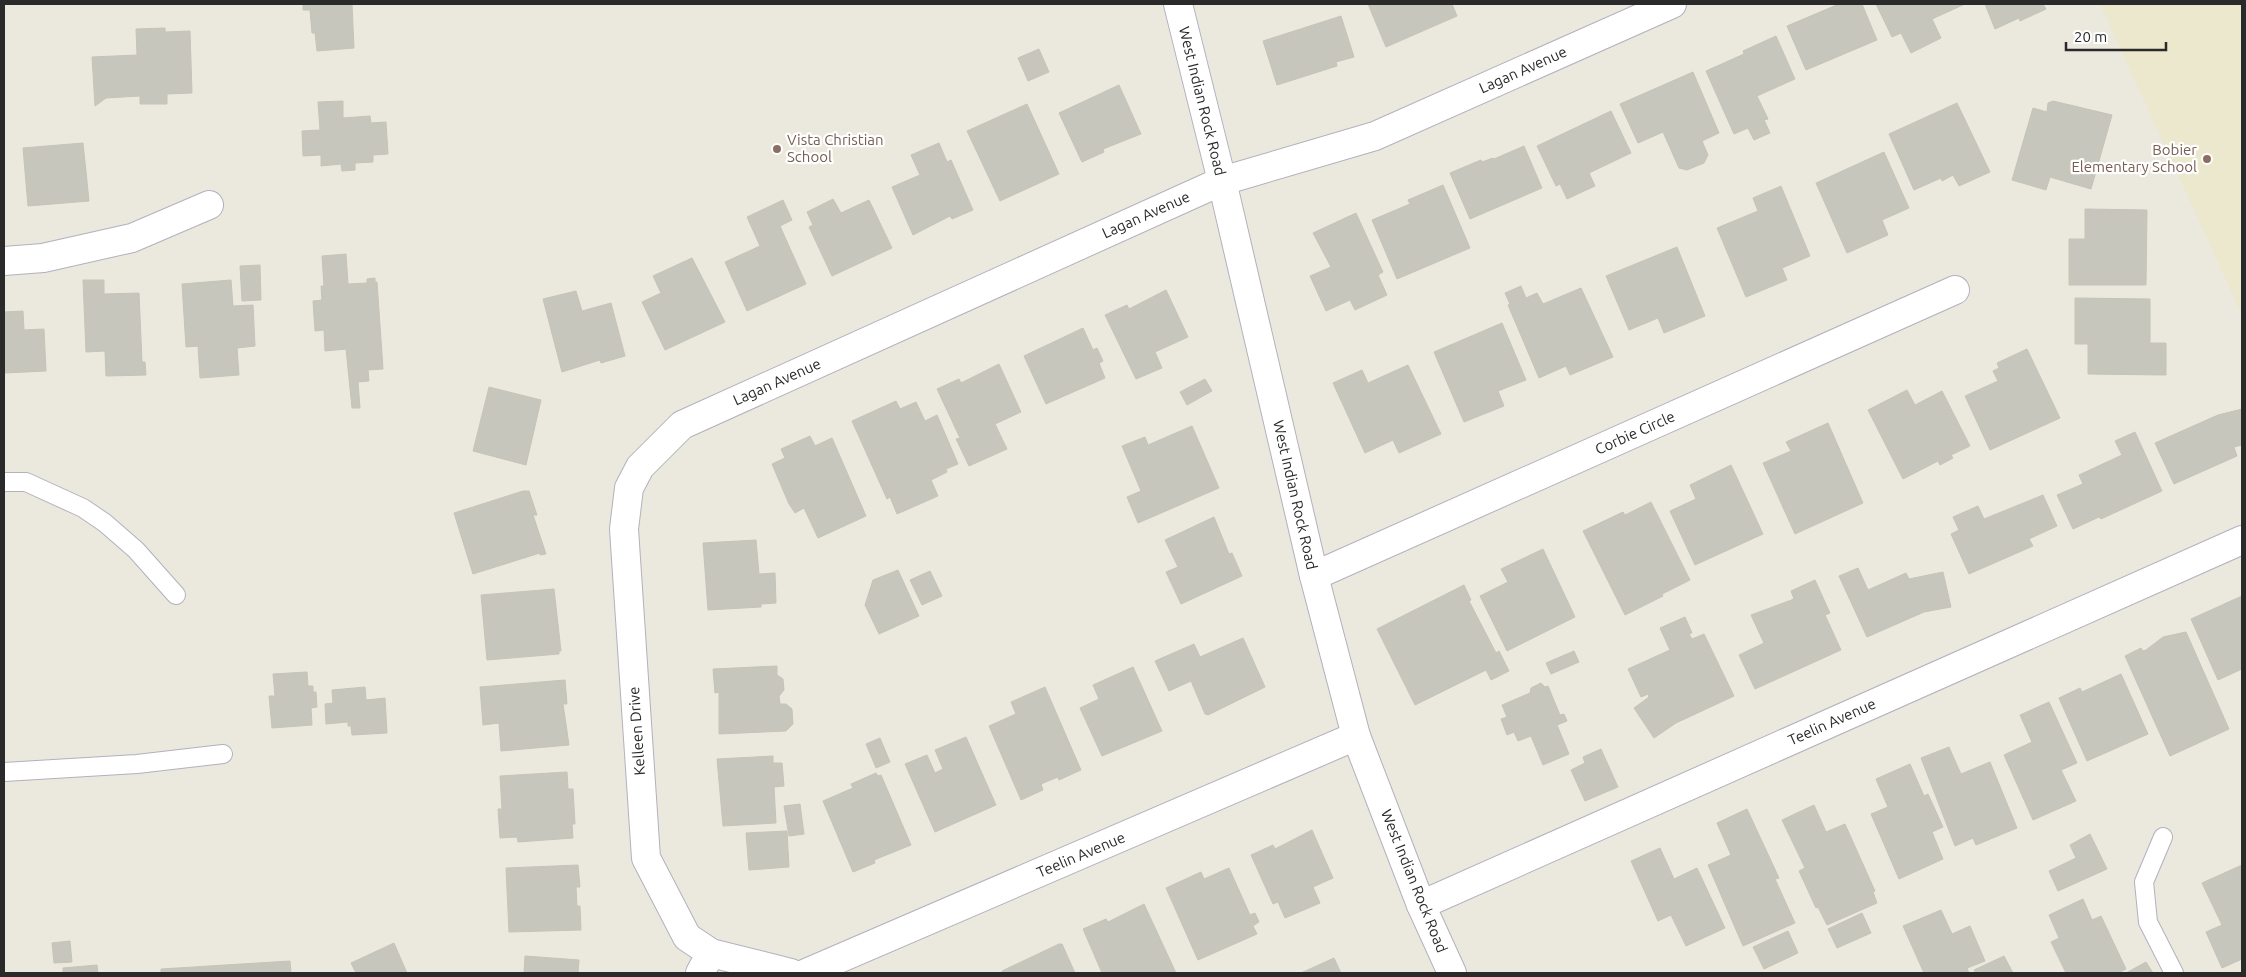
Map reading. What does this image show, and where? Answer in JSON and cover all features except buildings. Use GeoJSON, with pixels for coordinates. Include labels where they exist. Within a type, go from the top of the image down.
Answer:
{"type":"FeatureCollection","features":[{"type":"Feature","properties":{"kind":"street","name":"West Indian Rock Road"},"geometry":{"type":"LineString","coordinates":[[1178,4],[1222,181],[1314,576],[1356,736],[1421,905],[1452,973]]}},
{"type":"Feature","properties":{"kind":"street","name":"Lagan Avenue"},"geometry":{"type":"LineString","coordinates":[[640,467],[682,425],[1222,181],[1375,136],[1672,4]]}},
{"type":"Feature","properties":{"kind":"street"},"geometry":{"type":"LineString","coordinates":[[4,261],[42,258],[132,238],[209,205]]}},
{"type":"Feature","properties":{"kind":"street","name":"Corbie Circle"},"geometry":{"type":"LineString","coordinates":[[1314,576],[1956,290]]}},
{"type":"Feature","properties":{"kind":"street","name":"Kelleen Drive"},"geometry":{"type":"LineString","coordinates":[[640,467],[629,488],[624,529],[646,858],[688,936],[705,963]]}},
{"type":"Feature","properties":{"kind":"street","name":"Teelin Avenue"},"geometry":{"type":"LineString","coordinates":[[1421,905],[2242,540]]}},
{"type":"Feature","properties":{"kind":"street","name":"Teelin Avenue"},"geometry":{"type":"LineString","coordinates":[[806,973],[1356,736]]}},
{"type":"Feature","properties":{"kind":"street"},"geometry":{"type":"LineString","coordinates":[[705,963],[791,973]]}},
{"type":"Feature","properties":{"kind":"lane"},"geometry":{"type":"LineString","coordinates":[[4,482],[26,482],[83,508],[105,523],[136,550],[176,595]]}},
{"type":"Feature","properties":{"kind":"lane"},"geometry":{"type":"LineString","coordinates":[[4,772],[137,764],[224,754]]}},
{"type":"Feature","properties":{"kind":"lane"},"geometry":{"type":"LineString","coordinates":[[2163,837],[2144,882],[2148,922],[2174,973]]}},
{"type":"Feature","properties":{"kind":"shaded area","name":"Bobier Elementary School"},"geometry":{"type":"Polygon","coordinates":[[[2100,4],[2242,4],[2242,315],[2100,4]]]}},
{"type":"Feature","properties":{"kind":"place","name":"Vista Christian School"},"geometry":{"type":"Point","coordinates":[777,149]}},
{"type":"Feature","properties":{"kind":"place","name":"Bobier Elementary School"},"geometry":{"type":"Point","coordinates":[2207,159]}}]}
